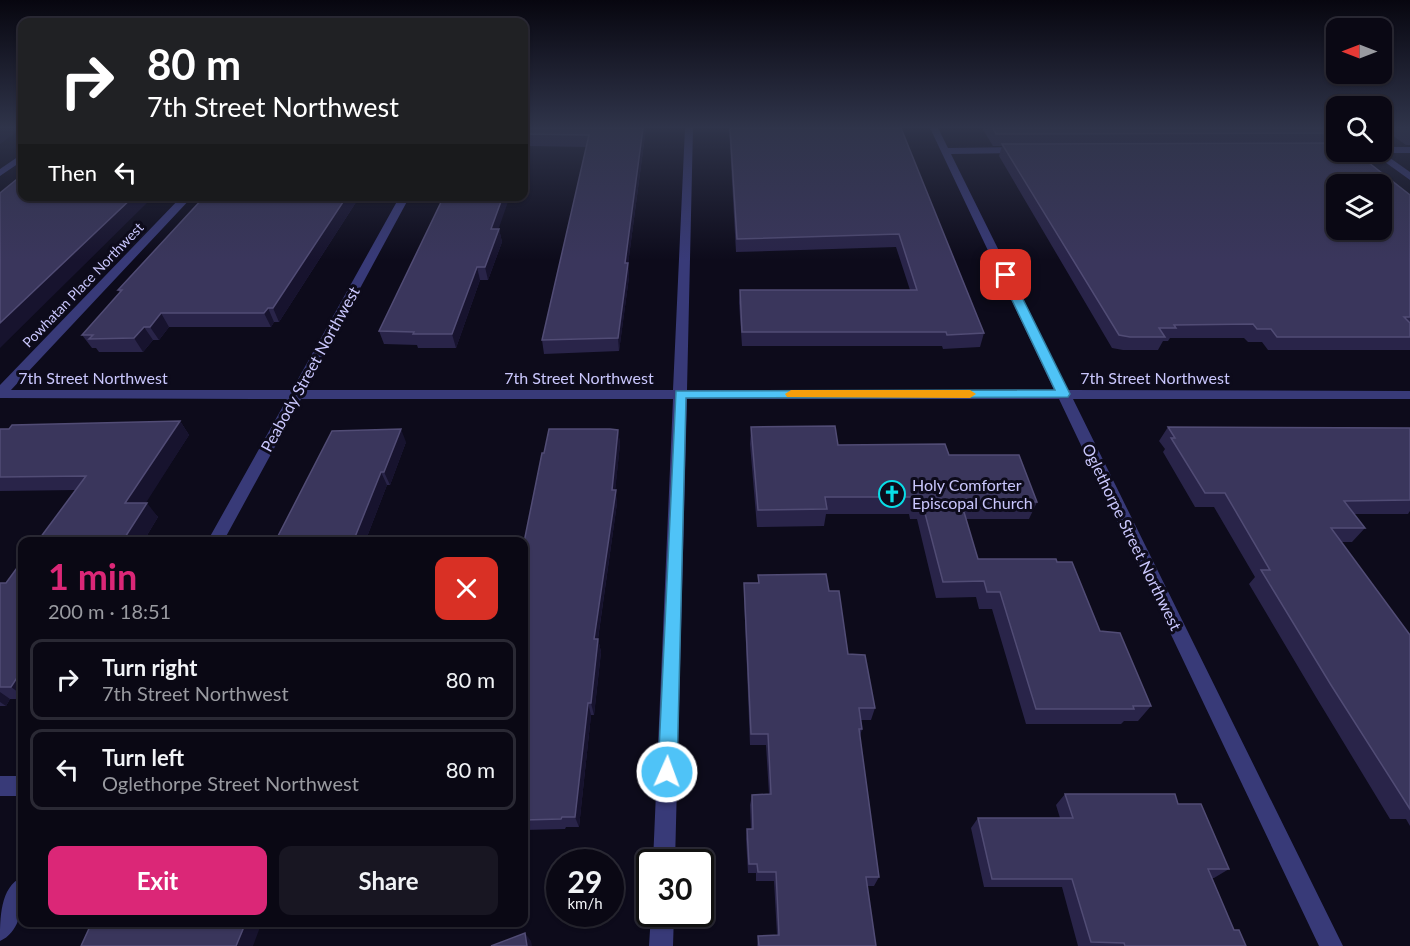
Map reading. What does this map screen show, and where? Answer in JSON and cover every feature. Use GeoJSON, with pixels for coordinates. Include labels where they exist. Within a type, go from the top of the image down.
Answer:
{"type":"FeatureCollection","features":[{"type":"Feature","properties":{"kind":"street"},"geometry":{"type":"LineString","coordinates":[[664,849],[688,172]]}},
{"type":"Feature","properties":{"kind":"street","name":"Oglethorpe Street Northwest"},"geometry":{"type":"LineString","coordinates":[[956,172],[1331,946]]}},
{"type":"Feature","properties":{"kind":"street","name":"Powhatan Place Northwest"},"geometry":{"type":"LineString","coordinates":[[0,393],[183,201]]}},
{"type":"Feature","properties":{"kind":"street","name":"Peabody Street Northwest"},"geometry":{"type":"LineString","coordinates":[[217,537],[402,201]]}},
{"type":"Feature","properties":{"kind":"street","name":"7th Street Northwest"},"geometry":{"type":"LineString","coordinates":[[0,393],[1410,395]]}},
{"type":"Feature","properties":{"kind":"street"},"geometry":{"type":"LineString","coordinates":[[0,786],[18,786]]}},
{"type":"Feature","properties":{"kind":"street"},"geometry":{"type":"LineString","coordinates":[[0,929],[18,895]]}},
{"type":"Feature","properties":{"kind":"street"},"geometry":{"type":"LineString","coordinates":[[662,946],[663,927]]}},
{"type":"Feature","properties":{"kind":"building"},"geometry":{"type":"Polygon","coordinates":[[[580,172],[637,172],[618,338],[542,340],[580,172]]]}},
{"type":"Feature","properties":{"kind":"building"},"geometry":{"type":"Polygon","coordinates":[[[733,172],[919,172],[984,333],[947,335],[946,332],[742,332],[740,290],[917,290],[899,234],[737,239],[733,172]]]}},
{"type":"Feature","properties":{"kind":"building"},"geometry":{"type":"Polygon","coordinates":[[[1019,172],[1381,172],[1383,174],[1326,174],[1326,240],[1392,240],[1392,181],[1410,195],[1410,317],[1404,317],[1410,323],[1410,337],[1277,337],[1271,329],[1257,329],[1253,324],[1174,325],[1176,328],[1159,328],[1165,337],[1119,335],[1019,172]]]}},
{"type":"Feature","properties":{"kind":"building"},"geometry":{"type":"Polygon","coordinates":[[[18,178],[18,201],[129,201],[0,323],[0,193],[18,178]]]}},
{"type":"Feature","properties":{"kind":"building"},"geometry":{"type":"Polygon","coordinates":[[[200,201],[344,201],[273,308],[268,308],[264,313],[161,313],[150,327],[144,327],[134,338],[89,339],[93,335],[82,335],[122,290],[118,290],[200,201]]]}},
{"type":"Feature","properties":{"kind":"building"},"geometry":{"type":"Polygon","coordinates":[[[442,201],[501,201],[491,229],[499,229],[485,267],[477,267],[452,334],[379,331],[442,201]]]}},
{"type":"Feature","properties":{"kind":"building"},"geometry":{"type":"Polygon","coordinates":[[[180,421],[125,503],[147,503],[125,537],[41,537],[86,476],[0,477],[0,429],[9,429],[12,425],[180,421]]]}},
{"type":"Feature","properties":{"kind":"building"},"geometry":{"type":"Polygon","coordinates":[[[835,426],[838,445],[945,444],[949,455],[1019,455],[1037,502],[961,502],[978,559],[1056,559],[1057,562],[1072,562],[1100,631],[1120,633],[1151,706],[1133,706],[1134,709],[1036,709],[1000,592],[987,592],[984,581],[943,582],[922,502],[916,502],[914,497],[825,497],[827,509],[758,510],[751,427],[835,426]]]}},
{"type":"Feature","properties":{"kind":"building"},"geometry":{"type":"Polygon","coordinates":[[[1168,427],[1410,428],[1410,500],[1344,501],[1365,528],[1331,528],[1410,635],[1410,809],[1261,570],[1270,570],[1225,493],[1205,493],[1171,438],[1175,438],[1168,427]]]}},
{"type":"Feature","properties":{"kind":"building"},"geometry":{"type":"Polygon","coordinates":[[[401,429],[355,537],[278,536],[332,431],[401,429]]]}},
{"type":"Feature","properties":{"kind":"building"},"geometry":{"type":"Polygon","coordinates":[[[549,429],[618,430],[612,490],[616,490],[594,639],[598,639],[575,817],[528,820],[528,537],[525,537],[542,453],[544,453],[549,429]]]}},
{"type":"Feature","properties":{"kind":"building"},"geometry":{"type":"Polygon","coordinates":[[[18,566],[18,676],[11,687],[0,687],[0,583],[6,583],[18,566]]]}},
{"type":"Feature","properties":{"kind":"building"},"geometry":{"type":"Polygon","coordinates":[[[826,574],[829,591],[839,591],[848,654],[865,655],[875,708],[859,708],[862,729],[859,729],[879,877],[866,877],[876,946],[759,946],[758,936],[779,935],[776,872],[758,872],[757,864],[749,864],[747,829],[753,829],[752,795],[771,794],[768,734],[751,734],[744,583],[759,583],[758,575],[826,574]]]}},
{"type":"Feature","properties":{"kind":"building"},"geometry":{"type":"Polygon","coordinates":[[[1065,794],[1175,794],[1178,804],[1201,804],[1229,869],[1208,869],[1234,930],[1239,930],[1246,946],[1125,946],[1124,943],[1091,942],[1072,879],[992,879],[978,818],[1073,818],[1065,794]]]}},
{"type":"Feature","properties":{"kind":"building"},"geometry":{"type":"Polygon","coordinates":[[[90,927],[244,927],[236,946],[81,946],[90,927]]]}},
{"type":"Feature","properties":{"kind":"building"},"geometry":{"type":"Polygon","coordinates":[[[525,933],[527,946],[491,946],[525,933]]]}},
{"type":"Feature","properties":{"kind":"slow traffic"},"geometry":{"type":"LineString","coordinates":[[791,394],[970,394]]}},
{"type":"Feature","properties":{"kind":"place","name":"Holy Comforter Episcopal Church"},"geometry":{"type":"Point","coordinates":[892,494]}},
{"type":"Feature","properties":{"kind":"route"},"geometry":{"type":"LineString","coordinates":[[667,772],[680,394],[1063,394],[1006,275]]}}]}
